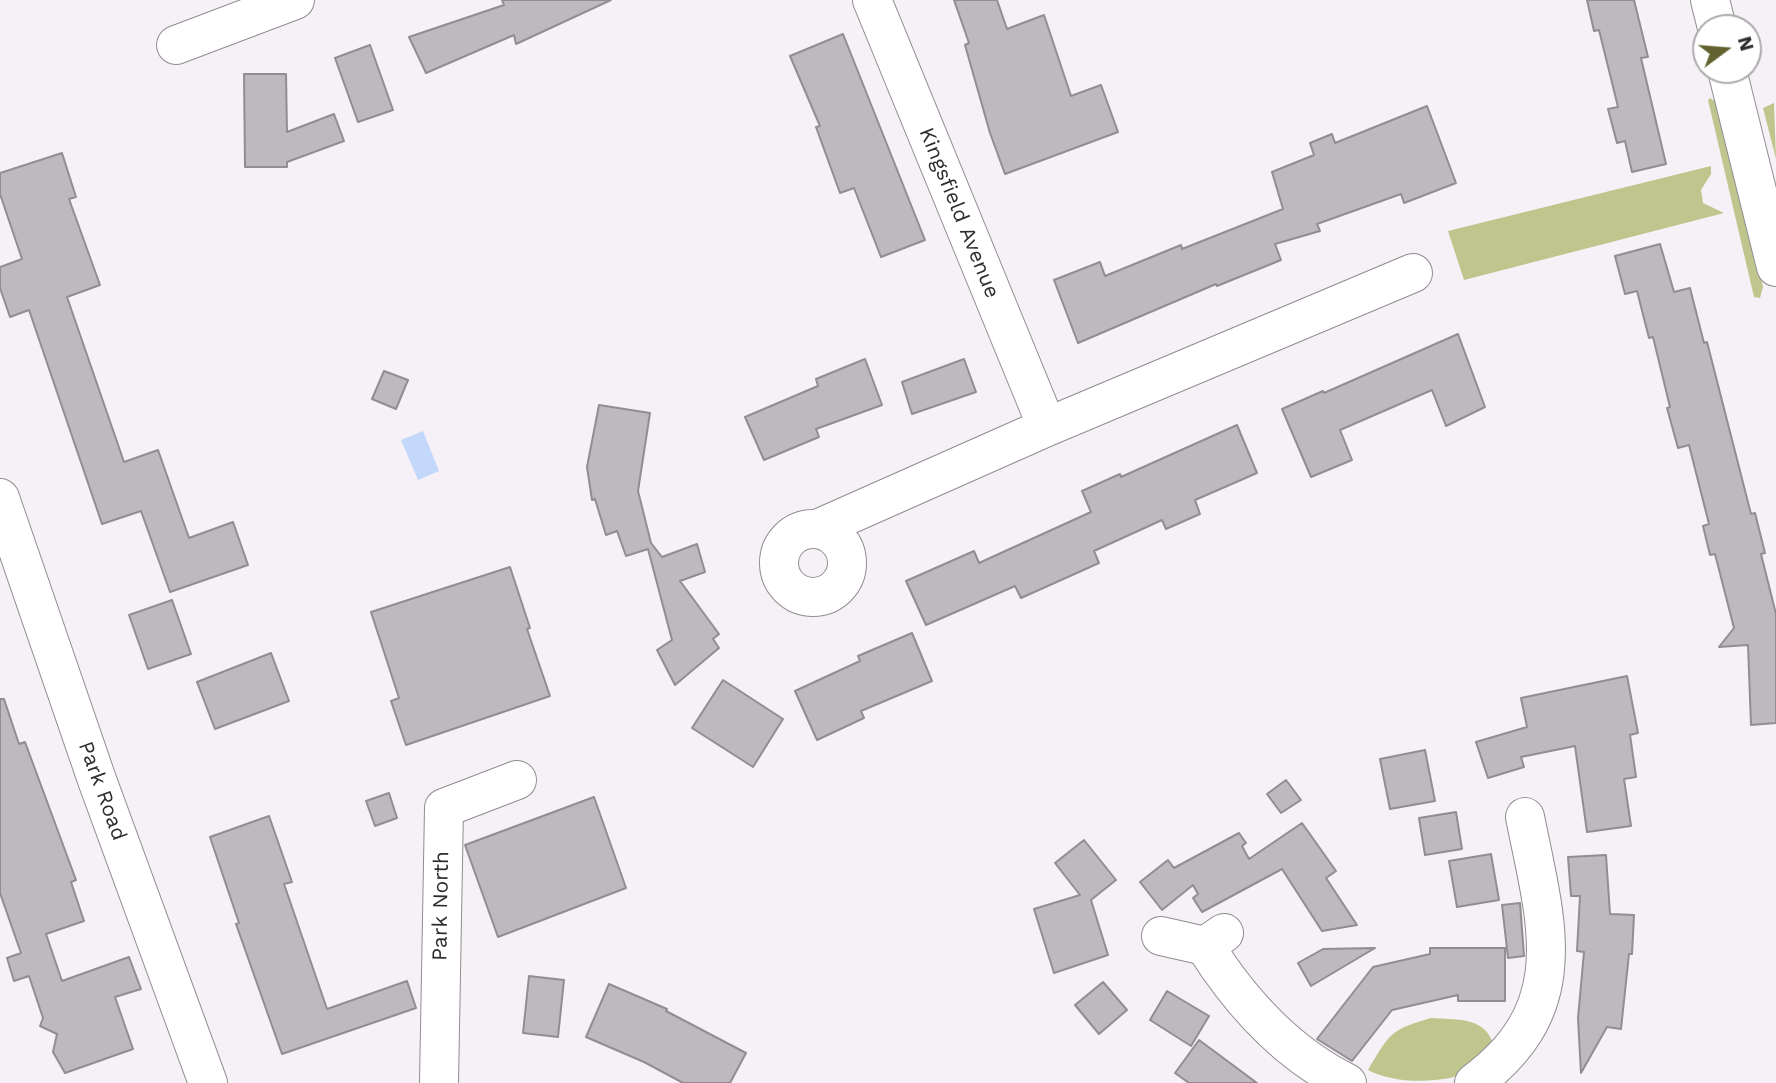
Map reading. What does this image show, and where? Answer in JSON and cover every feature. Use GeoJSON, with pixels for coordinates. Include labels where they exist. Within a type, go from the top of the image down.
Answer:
{"type":"FeatureCollection","features":[{"type":"Feature","properties":{"kind":"street"},"geometry":{"type":"LineString","coordinates":[[176,45],[295,0]]}},
{"type":"Feature","properties":{"kind":"street","name":"Kingsfield Avenue"},"geometry":{"type":"LineString","coordinates":[[872,0],[1047,427]]}},
{"type":"Feature","properties":{"kind":"street"},"geometry":{"type":"LineString","coordinates":[[1731,84],[1774,253]]}},
{"type":"Feature","properties":{"kind":"street"},"geometry":{"type":"LineString","coordinates":[[817,529],[1047,427],[1413,273]]}},
{"type":"Feature","properties":{"kind":"street","name":"Park Road"},"geometry":{"type":"LineString","coordinates":[[0,498],[97,780],[208,1083]]}},
{"type":"Feature","properties":{"kind":"street","name":"Park North"},"geometry":{"type":"LineString","coordinates":[[439,1083],[444,808],[517,780]]}},
{"type":"Feature","properties":{"kind":"street"},"geometry":{"type":"LineString","coordinates":[[1474,1083],[1516,1045],[1532,1017],[1547,968],[1544,915],[1523,813]]}},
{"type":"Feature","properties":{"kind":"street"},"geometry":{"type":"LineString","coordinates":[[1161,936],[1215,939],[1220,969],[1253,1010],[1277,1036],[1300,1055],[1347,1083]]}},
{"type":"Feature","properties":{"kind":"green space"},"geometry":{"type":"Polygon","coordinates":[[[1710,98],[1719,104],[1763,287],[1760,298],[1754,297],[1708,100],[1710,98]]]}},
{"type":"Feature","properties":{"kind":"green space"},"geometry":{"type":"Polygon","coordinates":[[[1774,103],[1776,159],[1763,108],[1774,103]]]}},
{"type":"Feature","properties":{"kind":"green space"},"geometry":{"type":"Polygon","coordinates":[[[1711,166],[1711,174],[1701,190],[1703,203],[1724,213],[1464,280],[1448,231],[1711,166]]]}},
{"type":"Feature","properties":{"kind":"green space"},"geometry":{"type":"Polygon","coordinates":[[[1431,1018],[1476,1024],[1489,1035],[1493,1044],[1454,1077],[1411,1081],[1368,1070],[1381,1048],[1398,1030],[1431,1018]]]}},
{"type":"Feature","properties":{"kind":"water"},"geometry":{"type":"Polygon","coordinates":[[[423,431],[439,471],[418,480],[401,440],[423,431]]]}},
{"type":"Feature","properties":{"kind":"building"},"geometry":{"type":"Polygon","coordinates":[[[502,0],[611,0],[516,44],[514,35],[426,73],[409,37],[504,5],[502,0]]]}},
{"type":"Feature","properties":{"kind":"building"},"geometry":{"type":"Polygon","coordinates":[[[954,0],[997,0],[1007,29],[1044,15],[1071,96],[1101,85],[1118,132],[1005,174],[990,133],[965,45],[969,43],[954,0]]]}},
{"type":"Feature","properties":{"kind":"building"},"geometry":{"type":"Polygon","coordinates":[[[1587,0],[1634,0],[1648,57],[1641,58],[1666,164],[1632,172],[1625,141],[1617,143],[1608,109],[1618,107],[1599,30],[1594,31],[1587,0]]]}},
{"type":"Feature","properties":{"kind":"building"},"geometry":{"type":"Polygon","coordinates":[[[843,34],[925,240],[881,257],[854,188],[840,193],[816,127],[820,126],[790,56],[843,34]]]}},
{"type":"Feature","properties":{"kind":"building"},"geometry":{"type":"Polygon","coordinates":[[[370,45],[393,110],[358,122],[335,58],[370,45]]]}},
{"type":"Feature","properties":{"kind":"building"},"geometry":{"type":"Polygon","coordinates":[[[244,74],[286,74],[287,132],[334,114],[344,141],[287,162],[287,167],[245,167],[244,74]]]}},
{"type":"Feature","properties":{"kind":"building"},"geometry":{"type":"Polygon","coordinates":[[[1427,106],[1456,183],[1404,203],[1401,194],[1317,224],[1320,231],[1275,244],[1281,260],[1217,286],[1216,284],[1078,343],[1054,280],[1100,262],[1105,276],[1181,245],[1182,249],[1283,209],[1272,172],[1314,155],[1310,143],[1332,134],[1335,143],[1427,106]]]}},
{"type":"Feature","properties":{"kind":"building"},"geometry":{"type":"Polygon","coordinates":[[[62,153],[76,197],[69,199],[100,285],[67,297],[124,462],[158,450],[189,538],[233,522],[248,565],[170,592],[141,511],[102,524],[29,310],[10,317],[0,288],[0,267],[22,259],[0,194],[0,173],[62,153]]]}},
{"type":"Feature","properties":{"kind":"building"},"geometry":{"type":"Polygon","coordinates":[[[1660,244],[1674,292],[1690,288],[1704,343],[1707,342],[1751,514],[1755,513],[1765,553],[1761,554],[1776,614],[1776,723],[1751,725],[1748,645],[1719,647],[1734,628],[1715,554],[1710,555],[1703,526],[1709,524],[1689,445],[1678,448],[1653,337],[1649,338],[1637,291],[1625,294],[1615,256],[1660,244]]]}},
{"type":"Feature","properties":{"kind":"building"},"geometry":{"type":"Polygon","coordinates":[[[1458,334],[1485,407],[1446,426],[1432,390],[1340,430],[1352,460],[1311,477],[1282,409],[1458,334]]]}},
{"type":"Feature","properties":{"kind":"building"},"geometry":{"type":"Polygon","coordinates":[[[865,359],[882,405],[816,429],[819,437],[764,460],[745,417],[818,386],[816,379],[865,359]]]}},
{"type":"Feature","properties":{"kind":"building"},"geometry":{"type":"Polygon","coordinates":[[[964,359],[976,392],[912,414],[902,382],[964,359]]]}},
{"type":"Feature","properties":{"kind":"building"},"geometry":{"type":"Polygon","coordinates":[[[384,371],[408,380],[396,409],[372,399],[384,371]]]}},
{"type":"Feature","properties":{"kind":"building"},"geometry":{"type":"Polygon","coordinates":[[[599,405],[650,413],[638,491],[651,543],[662,557],[697,544],[705,572],[680,581],[719,634],[713,639],[719,648],[675,685],[657,650],[672,640],[648,549],[626,556],[617,531],[606,535],[595,499],[592,500],[587,467],[599,405]]]}},
{"type":"Feature","properties":{"kind":"building"},"geometry":{"type":"Polygon","coordinates":[[[1237,425],[1257,473],[1195,500],[1200,514],[1166,529],[1162,520],[1094,551],[1099,563],[1021,598],[1015,586],[926,625],[906,581],[974,551],[979,563],[1091,512],[1082,491],[1120,474],[1121,477],[1237,425]]]}},
{"type":"Feature","properties":{"kind":"building"},"geometry":{"type":"Polygon","coordinates":[[[510,567],[530,628],[527,629],[550,696],[406,745],[391,701],[399,698],[371,612],[510,567]]]}},
{"type":"Feature","properties":{"kind":"building"},"geometry":{"type":"Polygon","coordinates":[[[172,600],[191,654],[148,669],[129,615],[172,600]]]}},
{"type":"Feature","properties":{"kind":"building"},"geometry":{"type":"Polygon","coordinates":[[[912,633],[932,681],[861,711],[864,718],[817,740],[795,691],[860,661],[858,656],[912,633]]]}},
{"type":"Feature","properties":{"kind":"building"},"geometry":{"type":"Polygon","coordinates":[[[271,653],[289,701],[215,729],[197,682],[271,653]]]}},
{"type":"Feature","properties":{"kind":"building"},"geometry":{"type":"Polygon","coordinates":[[[1627,676],[1638,733],[1630,735],[1636,777],[1624,779],[1631,826],[1587,832],[1575,746],[1521,757],[1524,767],[1488,778],[1476,742],[1527,727],[1521,698],[1627,676]]]}},
{"type":"Feature","properties":{"kind":"building"},"geometry":{"type":"Polygon","coordinates":[[[723,680],[783,719],[753,767],[692,728],[723,680]]]}},
{"type":"Feature","properties":{"kind":"building"},"geometry":{"type":"Polygon","coordinates":[[[0,699],[4,699],[19,744],[25,742],[76,880],[71,882],[84,921],[46,934],[62,981],[129,957],[141,989],[115,997],[133,1049],[65,1073],[53,1052],[57,1034],[40,1026],[43,1018],[29,976],[14,981],[7,958],[21,953],[0,893],[0,699]]]}},
{"type":"Feature","properties":{"kind":"building"},"geometry":{"type":"Polygon","coordinates":[[[1425,750],[1435,801],[1390,809],[1380,759],[1425,750]]]}},
{"type":"Feature","properties":{"kind":"building"},"geometry":{"type":"Polygon","coordinates":[[[1286,780],[1301,800],[1281,813],[1267,794],[1286,780]]]}},
{"type":"Feature","properties":{"kind":"building"},"geometry":{"type":"Polygon","coordinates":[[[389,793],[397,818],[375,826],[366,801],[389,793]]]}},
{"type":"Feature","properties":{"kind":"building"},"geometry":{"type":"Polygon","coordinates":[[[594,797],[626,888],[498,937],[465,845],[594,797]]]}},
{"type":"Feature","properties":{"kind":"building"},"geometry":{"type":"Polygon","coordinates":[[[1456,812],[1462,849],[1425,855],[1419,818],[1456,812]]]}},
{"type":"Feature","properties":{"kind":"building"},"geometry":{"type":"Polygon","coordinates":[[[269,816],[292,882],[284,884],[327,1009],[407,981],[416,1008],[282,1054],[236,924],[239,923],[210,837],[269,816]]]}},
{"type":"Feature","properties":{"kind":"building"},"geometry":{"type":"Polygon","coordinates":[[[1302,823],[1336,871],[1326,878],[1357,925],[1322,931],[1282,869],[1202,912],[1193,898],[1198,894],[1193,885],[1162,910],[1140,882],[1168,860],[1174,868],[1239,833],[1246,843],[1242,846],[1249,859],[1302,823]]]}},
{"type":"Feature","properties":{"kind":"building"},"geometry":{"type":"Polygon","coordinates":[[[1084,840],[1116,880],[1091,900],[1108,955],[1054,973],[1034,909],[1080,895],[1055,863],[1084,840]]]}},
{"type":"Feature","properties":{"kind":"building"},"geometry":{"type":"Polygon","coordinates":[[[1491,854],[1499,900],[1457,907],[1449,861],[1491,854]]]}},
{"type":"Feature","properties":{"kind":"building"},"geometry":{"type":"Polygon","coordinates":[[[1606,855],[1610,914],[1634,915],[1632,954],[1629,954],[1621,1029],[1607,1027],[1581,1073],[1578,1018],[1584,952],[1577,951],[1580,896],[1571,896],[1568,857],[1606,855]]]}},
{"type":"Feature","properties":{"kind":"building"},"geometry":{"type":"Polygon","coordinates":[[[1520,903],[1524,956],[1508,958],[1502,905],[1520,903]]]}},
{"type":"Feature","properties":{"kind":"building"},"geometry":{"type":"Polygon","coordinates":[[[1375,948],[1311,986],[1298,963],[1323,949],[1375,948]]]}},
{"type":"Feature","properties":{"kind":"building"},"geometry":{"type":"Polygon","coordinates":[[[1430,948],[1505,948],[1505,1001],[1458,1001],[1458,995],[1392,1010],[1352,1061],[1317,1039],[1373,967],[1430,954],[1430,948]]]}},
{"type":"Feature","properties":{"kind":"building"},"geometry":{"type":"Polygon","coordinates":[[[529,976],[564,980],[558,1037],[523,1033],[529,976]]]}},
{"type":"Feature","properties":{"kind":"building"},"geometry":{"type":"Polygon","coordinates":[[[1103,982],[1127,1010],[1099,1034],[1075,1005],[1103,982]]]}},
{"type":"Feature","properties":{"kind":"building"},"geometry":{"type":"Polygon","coordinates":[[[609,984],[667,1009],[666,1011],[746,1053],[730,1083],[683,1083],[644,1062],[586,1037],[609,984]]]}},
{"type":"Feature","properties":{"kind":"building"},"geometry":{"type":"Polygon","coordinates":[[[1167,991],[1209,1016],[1191,1046],[1150,1020],[1167,991]]]}},
{"type":"Feature","properties":{"kind":"building"},"geometry":{"type":"Polygon","coordinates":[[[1199,1040],[1257,1083],[1189,1083],[1175,1073],[1199,1040]]]}}]}
